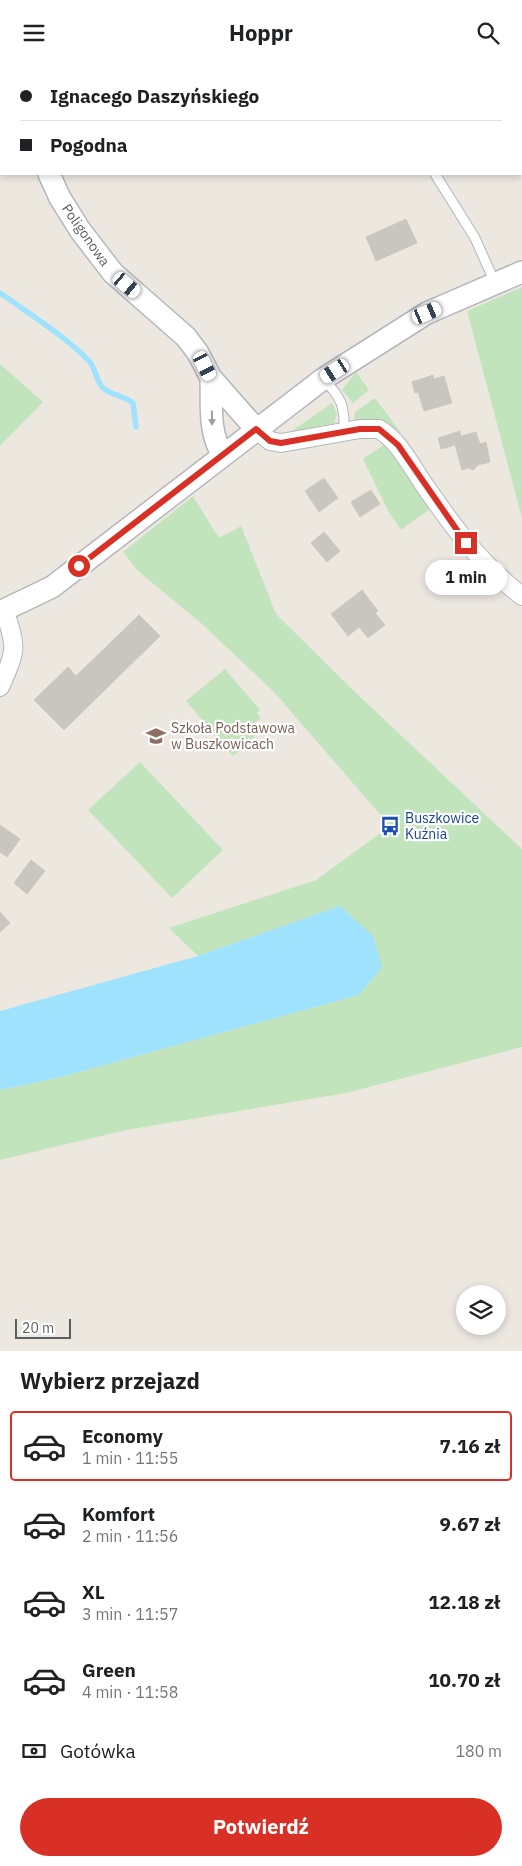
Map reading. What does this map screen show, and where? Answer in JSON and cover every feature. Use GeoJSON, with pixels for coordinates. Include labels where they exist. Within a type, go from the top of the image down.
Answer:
{"type":"FeatureCollection","features":[{"type":"Feature","properties":{"kind":"street","name":"Poligonowa"},"geometry":{"type":"LineString","coordinates":[[49,175],[60,198],[80,230],[113,273],[186,337],[198,353],[211,378],[256,429]]}},
{"type":"Feature","properties":{"kind":"street"},"geometry":{"type":"LineString","coordinates":[[0,687],[13,656],[14,638],[2,611],[52,587],[256,429],[343,366],[427,313],[522,272]]}},
{"type":"Feature","properties":{"kind":"street","name":"Poligonowa"},"geometry":{"type":"LineString","coordinates":[[211,378],[213,432],[216,445],[222,455]]}},
{"type":"Feature","properties":{"kind":"street"},"geometry":{"type":"LineString","coordinates":[[256,429],[270,441],[281,443],[370,428],[379,429],[387,434],[398,445],[466,543],[484,564],[522,596]]}},
{"type":"Feature","properties":{"kind":"lane"},"geometry":{"type":"LineString","coordinates":[[436,175],[475,238],[496,283]]}},
{"type":"Feature","properties":{"kind":"lane"},"geometry":{"type":"LineString","coordinates":[[324,379],[335,391],[342,403],[344,431]]}},
{"type":"Feature","properties":{"kind":"green space"},"geometry":{"type":"Polygon","coordinates":[[[522,287],[522,518],[467,311],[522,287]]]}},
{"type":"Feature","properties":{"kind":"green space"},"geometry":{"type":"Polygon","coordinates":[[[0,364],[43,402],[0,446],[0,364]]]}},
{"type":"Feature","properties":{"kind":"green space"},"geometry":{"type":"Polygon","coordinates":[[[356,372],[369,390],[353,403],[342,390],[356,372]]]}},
{"type":"Feature","properties":{"kind":"green space"},"geometry":{"type":"Polygon","coordinates":[[[375,398],[401,433],[395,436],[354,421],[355,412],[375,398]]]}},
{"type":"Feature","properties":{"kind":"green space"},"geometry":{"type":"Polygon","coordinates":[[[332,403],[337,414],[334,424],[329,427],[286,435],[332,403]]]}},
{"type":"Feature","properties":{"kind":"green space"},"geometry":{"type":"Polygon","coordinates":[[[385,444],[431,508],[401,530],[389,512],[363,459],[385,444]]]}},
{"type":"Feature","properties":{"kind":"green space"},"geometry":{"type":"Polygon","coordinates":[[[193,496],[219,538],[241,526],[276,614],[355,692],[522,849],[522,1047],[346,1093],[126,1130],[0,1160],[0,1090],[57,1078],[359,995],[382,967],[340,906],[198,956],[169,928],[316,880],[390,826],[274,692],[202,624],[138,571],[123,552],[193,496]]]}},
{"type":"Feature","properties":{"kind":"green space"},"geometry":{"type":"Polygon","coordinates":[[[225,669],[260,710],[257,713],[261,718],[248,729],[255,737],[233,756],[186,701],[225,669]]]}},
{"type":"Feature","properties":{"kind":"green space"},"geometry":{"type":"Polygon","coordinates":[[[140,762],[223,850],[172,898],[88,810],[140,762]]]}},
{"type":"Feature","properties":{"kind":"water"},"geometry":{"type":"Polygon","coordinates":[[[340,906],[373,936],[382,967],[359,995],[57,1078],[0,1090],[0,1011],[198,956],[340,906]]]}},
{"type":"Feature","properties":{"kind":"building"},"geometry":{"type":"Polygon","coordinates":[[[406,219],[417,243],[376,261],[366,237],[406,219]]]}},
{"type":"Feature","properties":{"kind":"building"},"geometry":{"type":"Polygon","coordinates":[[[433,375],[434,379],[444,376],[452,403],[424,411],[418,392],[415,393],[412,382],[433,375]]]}},
{"type":"Feature","properties":{"kind":"building"},"geometry":{"type":"Polygon","coordinates":[[[460,431],[461,436],[476,432],[480,444],[486,442],[490,462],[478,465],[473,470],[469,468],[462,470],[455,445],[441,449],[438,438],[460,431]]]}},
{"type":"Feature","properties":{"kind":"building"},"geometry":{"type":"Polygon","coordinates":[[[324,478],[338,498],[319,512],[305,491],[324,478]]]}},
{"type":"Feature","properties":{"kind":"building"},"geometry":{"type":"Polygon","coordinates":[[[371,490],[380,504],[360,517],[351,502],[371,490]]]}},
{"type":"Feature","properties":{"kind":"building"},"geometry":{"type":"Polygon","coordinates":[[[324,532],[340,551],[327,562],[311,543],[324,532]]]}},
{"type":"Feature","properties":{"kind":"building"},"geometry":{"type":"Polygon","coordinates":[[[362,590],[378,611],[375,613],[385,625],[368,638],[359,627],[348,636],[331,614],[362,590]]]}},
{"type":"Feature","properties":{"kind":"building"},"geometry":{"type":"Polygon","coordinates":[[[139,615],[160,636],[64,730],[34,700],[68,667],[76,676],[139,615]]]}},
{"type":"Feature","properties":{"kind":"building"},"geometry":{"type":"Polygon","coordinates":[[[0,825],[20,839],[7,857],[0,852],[0,825]]]}},
{"type":"Feature","properties":{"kind":"building"},"geometry":{"type":"Polygon","coordinates":[[[31,860],[45,871],[27,894],[14,883],[31,860]]]}},
{"type":"Feature","properties":{"kind":"building"},"geometry":{"type":"Polygon","coordinates":[[[0,912],[10,923],[0,932],[0,912]]]}},
{"type":"Feature","properties":{"kind":"waterway"},"geometry":{"type":"LineString","coordinates":[[0,293],[46,325],[89,361],[103,388],[133,403],[136,427]]}},
{"type":"Feature","properties":{"kind":"place","name":"Szkoła Podstawowa w Buszkowicach"},"geometry":{"type":"Point","coordinates":[156,736]}},
{"type":"Feature","properties":{"kind":"place","name":"Buszkowice Kuźnia"},"geometry":{"type":"Point","coordinates":[390,826]}},
{"type":"Feature","properties":{"kind":"route"},"geometry":{"type":"LineString","coordinates":[[79,566],[256,429],[270,441],[281,443],[344,431],[370,428],[379,429],[398,445],[466,543]]}}]}
